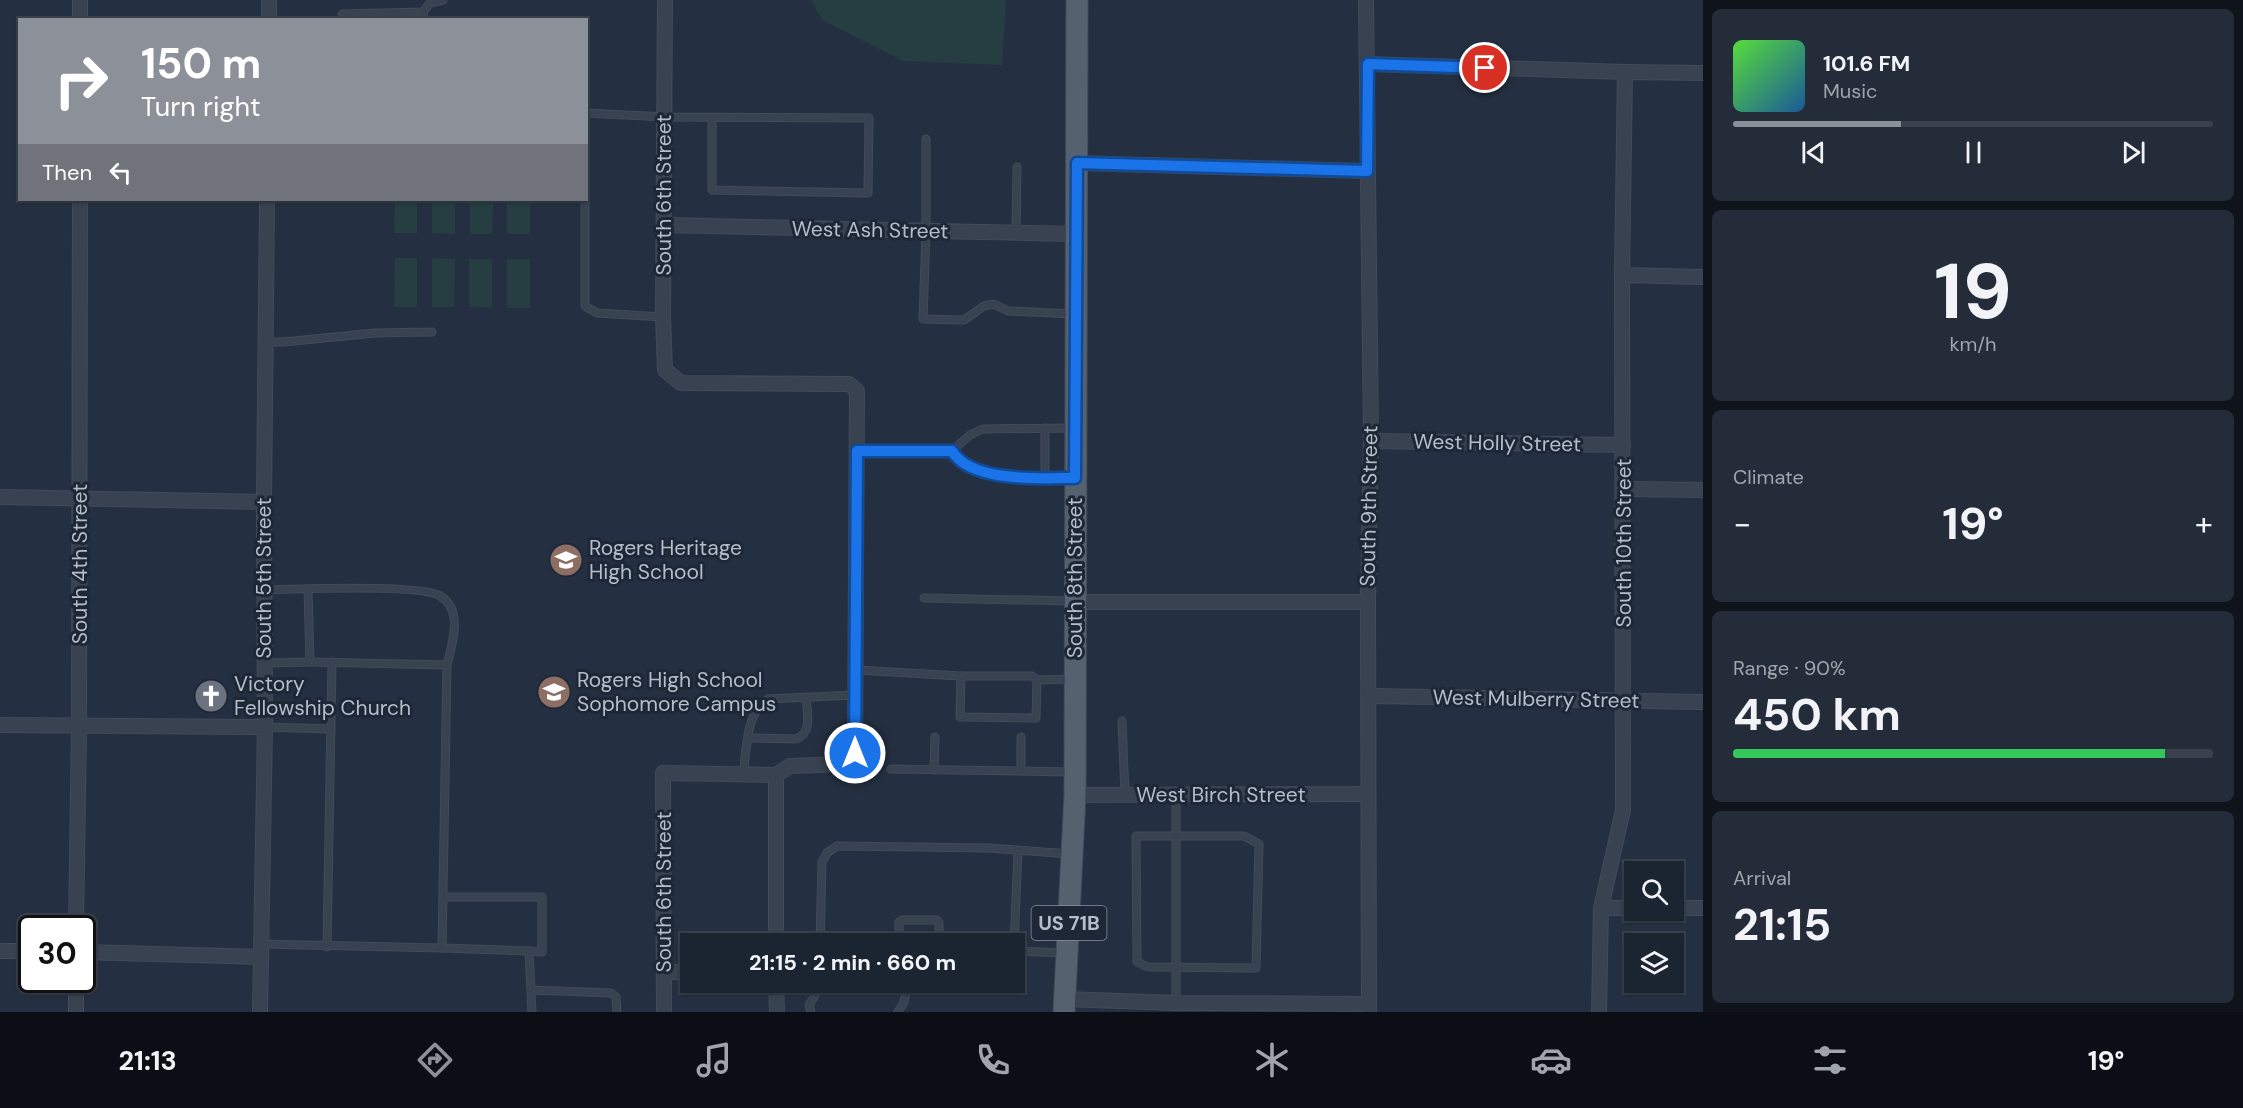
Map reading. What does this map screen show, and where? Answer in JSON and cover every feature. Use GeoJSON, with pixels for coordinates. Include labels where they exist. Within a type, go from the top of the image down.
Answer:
{"type":"FeatureCollection","features":[{"type":"Feature","properties":{"kind":"main road","name":"South 8th Street"},"geometry":{"type":"LineString","coordinates":[[1064,1005],[1075,795],[1077,0]]}},
{"type":"Feature","properties":{"kind":"street"},"geometry":{"type":"LineString","coordinates":[[80,0],[80,18]]}},
{"type":"Feature","properties":{"kind":"street"},"geometry":{"type":"LineString","coordinates":[[269,0],[269,18]]}},
{"type":"Feature","properties":{"kind":"street","name":"South 6th Street"},"geometry":{"type":"LineString","coordinates":[[665,0],[663,316],[666,370],[681,383],[849,384],[857,391],[857,451]]}},
{"type":"Feature","properties":{"kind":"street","name":"South 9th Street"},"geometry":{"type":"LineString","coordinates":[[1366,0],[1371,441],[1368,602],[1370,696],[1367,794],[1369,1008]]}},
{"type":"Feature","properties":{"kind":"street"},"geometry":{"type":"LineString","coordinates":[[1368,64],[1703,73]]}},
{"type":"Feature","properties":{"kind":"street","name":"South 10th Street"},"geometry":{"type":"LineString","coordinates":[[1599,1012],[1601,908],[1623,810],[1625,72]]}},
{"type":"Feature","properties":{"kind":"street"},"geometry":{"type":"LineString","coordinates":[[1077,163],[1367,171]]}},
{"type":"Feature","properties":{"kind":"street","name":"South 4th Street"},"geometry":{"type":"LineString","coordinates":[[76,915],[79,727],[80,201]]}},
{"type":"Feature","properties":{"kind":"street","name":"South 5th Street"},"geometry":{"type":"LineString","coordinates":[[260,1012],[265,727],[264,502],[267,201]]}},
{"type":"Feature","properties":{"kind":"street","name":"West Ash Street"},"geometry":{"type":"LineString","coordinates":[[665,225],[1075,234]]}},
{"type":"Feature","properties":{"kind":"street"},"geometry":{"type":"LineString","coordinates":[[1623,275],[1703,277]]}},
{"type":"Feature","properties":{"kind":"street","name":"West Holly Street"},"geometry":{"type":"LineString","coordinates":[[1371,441],[1623,444]]}},
{"type":"Feature","properties":{"kind":"street"},"geometry":{"type":"LineString","coordinates":[[743,775],[776,775],[790,766],[843,764],[855,753],[857,451]]}},
{"type":"Feature","properties":{"kind":"street"},"geometry":{"type":"LineString","coordinates":[[1624,489],[1703,490]]}},
{"type":"Feature","properties":{"kind":"street"},"geometry":{"type":"LineString","coordinates":[[0,497],[264,502]]}},
{"type":"Feature","properties":{"kind":"street"},"geometry":{"type":"LineString","coordinates":[[1075,602],[1368,602]]}},
{"type":"Feature","properties":{"kind":"street","name":"West Mulberry Street"},"geometry":{"type":"LineString","coordinates":[[1370,696],[1703,702]]}},
{"type":"Feature","properties":{"kind":"street"},"geometry":{"type":"LineString","coordinates":[[0,725],[265,727]]}},
{"type":"Feature","properties":{"kind":"street","name":"South 6th Street"},"geometry":{"type":"LineString","coordinates":[[664,1012],[663,773],[743,775]]}},
{"type":"Feature","properties":{"kind":"street"},"geometry":{"type":"LineString","coordinates":[[776,775],[776,933]]}},
{"type":"Feature","properties":{"kind":"street","name":"West Birch Street"},"geometry":{"type":"LineString","coordinates":[[1075,795],[1367,794]]}},
{"type":"Feature","properties":{"kind":"street"},"geometry":{"type":"LineString","coordinates":[[1601,908],[1624,908]]}},
{"type":"Feature","properties":{"kind":"street"},"geometry":{"type":"LineString","coordinates":[[1684,908],[1703,908]]}},
{"type":"Feature","properties":{"kind":"street"},"geometry":{"type":"LineString","coordinates":[[0,951],[18,951]]}},
{"type":"Feature","properties":{"kind":"street"},"geometry":{"type":"LineString","coordinates":[[96,952],[261,951]]}},
{"type":"Feature","properties":{"kind":"street"},"geometry":{"type":"LineString","coordinates":[[664,972],[680,972]]}},
{"type":"Feature","properties":{"kind":"street"},"geometry":{"type":"LineString","coordinates":[[76,993],[76,1012]]}},
{"type":"Feature","properties":{"kind":"street"},"geometry":{"type":"LineString","coordinates":[[776,993],[777,1012]]}},
{"type":"Feature","properties":{"kind":"street"},"geometry":{"type":"LineString","coordinates":[[1064,1005],[1176,1003],[1221,1007],[1369,1008]]}},
{"type":"Feature","properties":{"kind":"lane"},"geometry":{"type":"LineString","coordinates":[[342,14],[423,16],[430,3],[443,0]]}},
{"type":"Feature","properties":{"kind":"lane"},"geometry":{"type":"LineString","coordinates":[[588,113],[665,117],[712,117],[869,118],[868,193],[711,190],[712,117]]}},
{"type":"Feature","properties":{"kind":"lane"},"geometry":{"type":"LineString","coordinates":[[926,139],[923,319],[964,320],[984,306],[994,304],[1008,310],[1075,314]]}},
{"type":"Feature","properties":{"kind":"lane"},"geometry":{"type":"LineString","coordinates":[[1016,233],[1017,167]]}},
{"type":"Feature","properties":{"kind":"lane"},"geometry":{"type":"LineString","coordinates":[[585,201],[585,306],[597,313],[663,316]]}},
{"type":"Feature","properties":{"kind":"lane"},"geometry":{"type":"LineString","coordinates":[[265,342],[375,333],[432,332]]}},
{"type":"Feature","properties":{"kind":"lane"},"geometry":{"type":"LineString","coordinates":[[1045,428],[1045,478]]}},
{"type":"Feature","properties":{"kind":"lane"},"geometry":{"type":"LineString","coordinates":[[857,451],[952,451],[970,435],[983,429],[1075,428]]}},
{"type":"Feature","properties":{"kind":"lane"},"geometry":{"type":"LineString","coordinates":[[952,451],[957,460],[986,474],[1075,478]]}},
{"type":"Feature","properties":{"kind":"lane"},"geometry":{"type":"LineString","coordinates":[[308,589],[310,662]]}},
{"type":"Feature","properties":{"kind":"lane"},"geometry":{"type":"LineString","coordinates":[[264,590],[432,592],[442,596],[452,609],[454,639],[447,664],[442,948]]}},
{"type":"Feature","properties":{"kind":"lane"},"geometry":{"type":"LineString","coordinates":[[924,598],[1075,602]]}},
{"type":"Feature","properties":{"kind":"lane"},"geometry":{"type":"LineString","coordinates":[[264,663],[447,664]]}},
{"type":"Feature","properties":{"kind":"lane"},"geometry":{"type":"LineString","coordinates":[[327,946],[332,663]]}},
{"type":"Feature","properties":{"kind":"lane"},"geometry":{"type":"LineString","coordinates":[[856,670],[961,676],[1032,676],[1037,680],[1075,679]]}},
{"type":"Feature","properties":{"kind":"lane"},"geometry":{"type":"LineString","coordinates":[[961,676],[960,717],[1036,718],[1037,680]]}},
{"type":"Feature","properties":{"kind":"lane"},"geometry":{"type":"LineString","coordinates":[[743,775],[752,719],[758,706],[763,702],[768,699],[856,695]]}},
{"type":"Feature","properties":{"kind":"lane"},"geometry":{"type":"LineString","coordinates":[[749,738],[796,739],[803,737],[808,729],[806,697]]}},
{"type":"Feature","properties":{"kind":"lane"},"geometry":{"type":"LineString","coordinates":[[1122,721],[1125,795]]}},
{"type":"Feature","properties":{"kind":"lane"},"geometry":{"type":"LineString","coordinates":[[265,727],[331,729]]}},
{"type":"Feature","properties":{"kind":"lane"},"geometry":{"type":"LineString","coordinates":[[934,770],[935,737]]}},
{"type":"Feature","properties":{"kind":"lane"},"geometry":{"type":"LineString","coordinates":[[1021,737],[1021,771]]}},
{"type":"Feature","properties":{"kind":"lane"},"geometry":{"type":"LineString","coordinates":[[891,769],[1075,772]]}},
{"type":"Feature","properties":{"kind":"lane"},"geometry":{"type":"LineString","coordinates":[[1176,795],[1176,1003]]}},
{"type":"Feature","properties":{"kind":"lane"},"geometry":{"type":"LineString","coordinates":[[1137,836],[1176,836],[1244,836],[1258,844],[1256,968],[1148,967],[1137,962],[1137,836]]}},
{"type":"Feature","properties":{"kind":"lane"},"geometry":{"type":"LineString","coordinates":[[820,933],[822,862],[827,853],[837,846],[989,848],[1018,852],[1073,854]]}},
{"type":"Feature","properties":{"kind":"lane"},"geometry":{"type":"LineString","coordinates":[[1014,933],[1018,852]]}},
{"type":"Feature","properties":{"kind":"lane"},"geometry":{"type":"LineString","coordinates":[[261,951],[327,946],[542,952],[542,897],[443,897]]}},
{"type":"Feature","properties":{"kind":"lane"},"geometry":{"type":"LineString","coordinates":[[899,933],[899,922],[902,920],[937,920],[939,933]]}},
{"type":"Feature","properties":{"kind":"lane"},"geometry":{"type":"LineString","coordinates":[[529,951],[532,1012]]}},
{"type":"Feature","properties":{"kind":"lane"},"geometry":{"type":"LineString","coordinates":[[1025,951],[1067,953]]}},
{"type":"Feature","properties":{"kind":"lane"},"geometry":{"type":"LineString","coordinates":[[532,990],[611,993],[616,997],[617,1012]]}},
{"type":"Feature","properties":{"kind":"lane"},"geometry":{"type":"LineString","coordinates":[[811,1012],[809,1005],[816,993]]}},
{"type":"Feature","properties":{"kind":"lane"},"geometry":{"type":"LineString","coordinates":[[898,1012],[906,993]]}},
{"type":"Feature","properties":{"kind":"green space"},"geometry":{"type":"Polygon","coordinates":[[[811,0],[1006,0],[1002,65],[903,61],[822,20],[811,0]]]}},
{"type":"Feature","properties":{"kind":"green space"},"geometry":{"type":"Polygon","coordinates":[[[395,201],[417,201],[417,233],[394,233],[395,201]]]}},
{"type":"Feature","properties":{"kind":"green space"},"geometry":{"type":"Polygon","coordinates":[[[432,201],[455,201],[455,234],[432,233],[432,201]]]}},
{"type":"Feature","properties":{"kind":"green space"},"geometry":{"type":"Polygon","coordinates":[[[470,201],[493,201],[492,234],[470,234],[470,201]]]}},
{"type":"Feature","properties":{"kind":"green space"},"geometry":{"type":"Polygon","coordinates":[[[507,201],[530,201],[530,234],[507,234],[507,201]]]}},
{"type":"Feature","properties":{"kind":"green space"},"geometry":{"type":"Polygon","coordinates":[[[395,258],[417,258],[417,307],[394,307],[395,258]]]}},
{"type":"Feature","properties":{"kind":"green space"},"geometry":{"type":"Polygon","coordinates":[[[432,258],[455,259],[454,307],[432,307],[432,258]]]}},
{"type":"Feature","properties":{"kind":"green space"},"geometry":{"type":"Polygon","coordinates":[[[469,259],[492,259],[492,308],[469,307],[469,259]]]}},
{"type":"Feature","properties":{"kind":"green space"},"geometry":{"type":"Polygon","coordinates":[[[507,259],[530,259],[530,308],[507,308],[507,259]]]}},
{"type":"Feature","properties":{"kind":"place","name":"Rogers Heritage High School"},"geometry":{"type":"Point","coordinates":[566,560]}},
{"type":"Feature","properties":{"kind":"place","name":"Rogers High School Sophomore Campus"},"geometry":{"type":"Point","coordinates":[554,692]}},
{"type":"Feature","properties":{"kind":"place","name":"Victory Fellowship Church"},"geometry":{"type":"Point","coordinates":[211,696]}},
{"type":"Feature","properties":{"kind":"route"},"geometry":{"type":"LineString","coordinates":[[855,753],[857,451],[952,451],[957,460],[986,474],[1075,478],[1077,163],[1367,171],[1368,64],[1485,68]]}}]}
